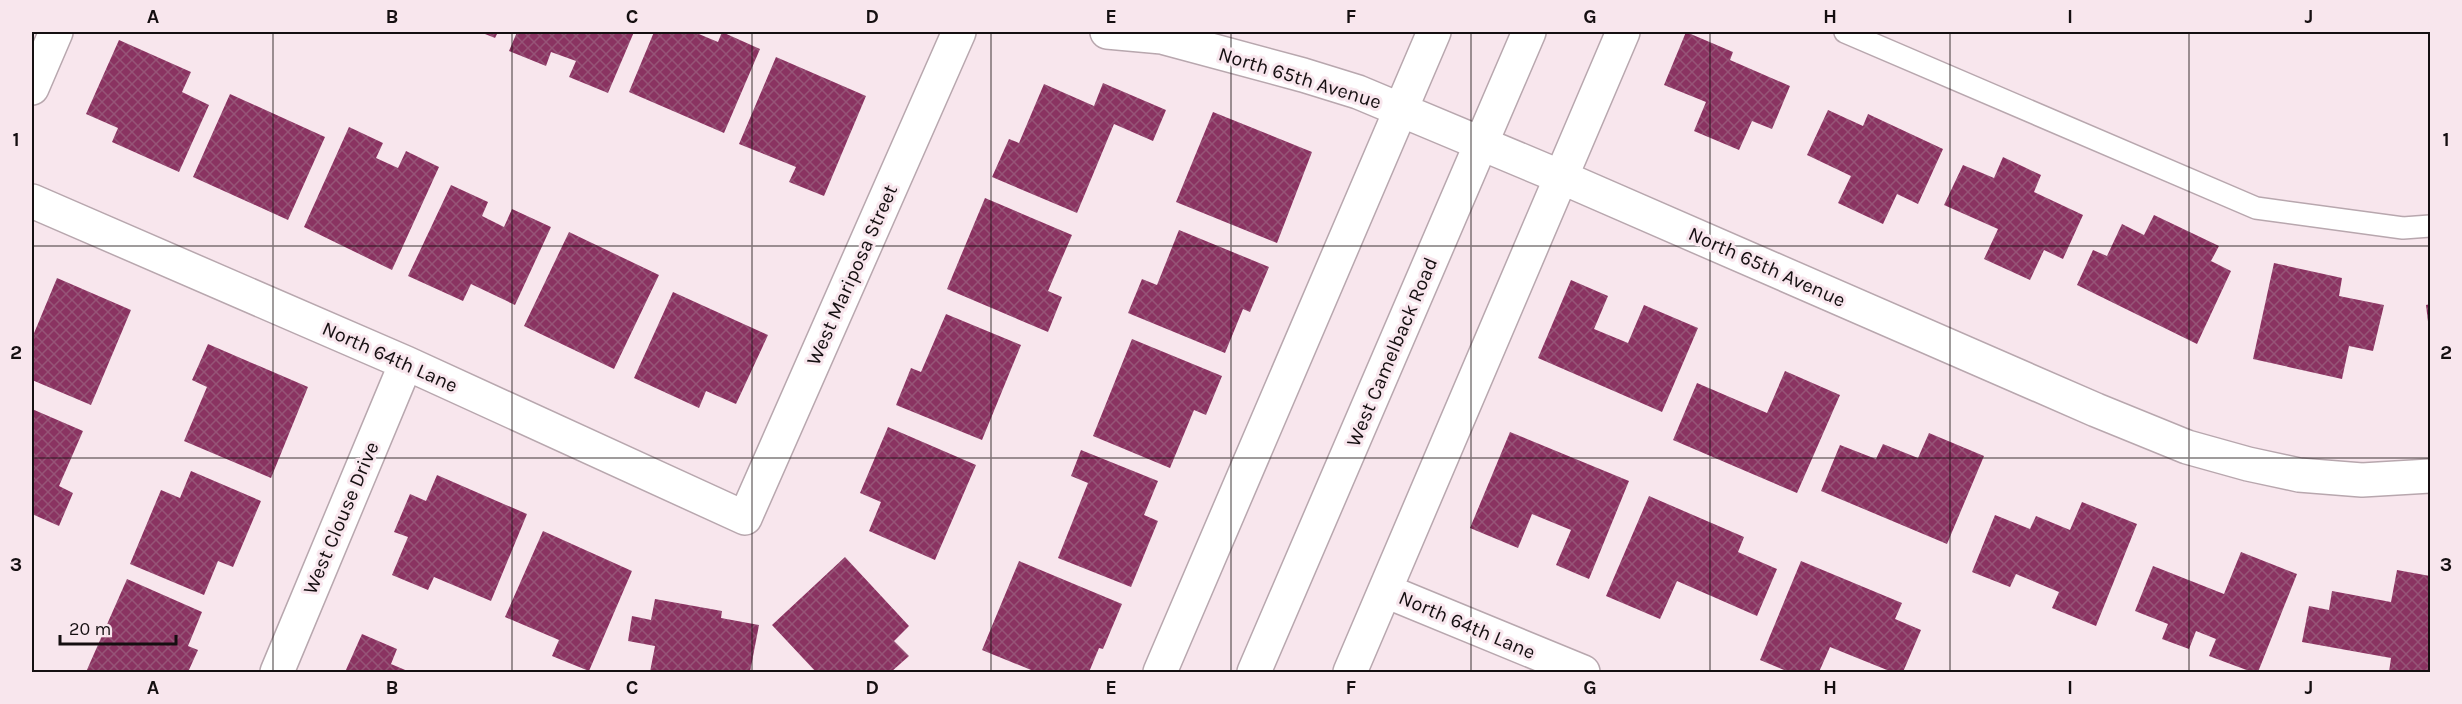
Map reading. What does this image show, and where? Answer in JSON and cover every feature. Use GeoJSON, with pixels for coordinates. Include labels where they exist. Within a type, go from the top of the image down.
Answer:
{"type":"FeatureCollection","features":[{"type":"Feature","properties":{"kind":"street"},"geometry":{"type":"LineString","coordinates":[[32,88],[56,32]]}},
{"type":"Feature","properties":{"kind":"street","name":"West Mariposa Street"},"geometry":{"type":"LineString","coordinates":[[745,518],[959,32]]}},
{"type":"Feature","properties":{"kind":"street","name":"North 65th Avenue"},"geometry":{"type":"LineString","coordinates":[[1107,32],[1162,37],[1358,92],[2187,447],[2248,465],[2300,475],[2362,480],[2430,476]]}},
{"type":"Feature","properties":{"kind":"street"},"geometry":{"type":"LineString","coordinates":[[1160,672],[1434,32]]}},
{"type":"Feature","properties":{"kind":"street","name":"West Camelback Road"},"geometry":{"type":"LineString","coordinates":[[1254,672],[1529,32]]}},
{"type":"Feature","properties":{"kind":"street"},"geometry":{"type":"LineString","coordinates":[[1350,672],[1623,32]]}},
{"type":"Feature","properties":{"kind":"street","name":"North 64th Lane"},"geometry":{"type":"LineString","coordinates":[[32,201],[406,363],[745,518]]}},
{"type":"Feature","properties":{"kind":"street","name":"West Clouse Drive"},"geometry":{"type":"LineString","coordinates":[[277,672],[406,363]]}},
{"type":"Feature","properties":{"kind":"street","name":"North 64th Lane"},"geometry":{"type":"LineString","coordinates":[[1386,591],[1582,672]]}},
{"type":"Feature","properties":{"kind":"lane"},"geometry":{"type":"LineString","coordinates":[[1845,32],[2256,208],[2403,228],[2430,226]]}},
{"type":"Feature","properties":{"kind":"building"},"geometry":{"type":"Polygon","coordinates":[[[480,32],[498,32],[495,38],[480,32]]]}},
{"type":"Feature","properties":{"kind":"building"},"geometry":{"type":"Polygon","coordinates":[[[517,32],[634,32],[608,93],[569,77],[576,61],[551,52],[546,66],[509,51],[517,32]]]}},
{"type":"Feature","properties":{"kind":"building"},"geometry":{"type":"Polygon","coordinates":[[[654,32],[694,32],[718,42],[722,32],[760,49],[724,133],[629,92],[654,32]]]}},
{"type":"Feature","properties":{"kind":"building"},"geometry":{"type":"Polygon","coordinates":[[[1686,32],[1733,52],[1730,60],[1790,86],[1772,129],[1752,121],[1739,150],[1694,131],[1706,102],[1664,85],[1686,32]]]}},
{"type":"Feature","properties":{"kind":"building"},"geometry":{"type":"Polygon","coordinates":[[[119,40],[191,72],[182,92],[209,105],[179,172],[112,142],[118,128],[86,114],[119,40]]]}},
{"type":"Feature","properties":{"kind":"building"},"geometry":{"type":"Polygon","coordinates":[[[776,57],[866,96],[824,196],[789,182],[796,167],[739,144],[776,57]]]}},
{"type":"Feature","properties":{"kind":"building"},"geometry":{"type":"Polygon","coordinates":[[[1103,83],[1166,110],[1153,141],[1114,124],[1077,213],[992,177],[1009,139],[1019,143],[1044,84],[1094,106],[1103,83]]]}},
{"type":"Feature","properties":{"kind":"building"},"geometry":{"type":"Polygon","coordinates":[[[230,94],[325,137],[288,220],[193,177],[230,94]]]}},
{"type":"Feature","properties":{"kind":"building"},"geometry":{"type":"Polygon","coordinates":[[[1828,110],[1863,126],[1868,114],[1943,149],[1918,204],[1897,194],[1883,224],[1838,203],[1851,176],[1807,155],[1828,110]]]}},
{"type":"Feature","properties":{"kind":"building"},"geometry":{"type":"Polygon","coordinates":[[[1213,112],[1312,152],[1277,243],[1176,202],[1213,112]]]}},
{"type":"Feature","properties":{"kind":"building"},"geometry":{"type":"Polygon","coordinates":[[[349,127],[383,143],[376,158],[398,168],[406,151],[439,167],[392,270],[304,227],[349,127]]]}},
{"type":"Feature","properties":{"kind":"building"},"geometry":{"type":"Polygon","coordinates":[[[2003,157],[2041,175],[2034,192],[2083,215],[2063,259],[2044,250],[2030,280],[1984,259],[1998,229],[1944,205],[1963,165],[1994,178],[2003,157]]]}},
{"type":"Feature","properties":{"kind":"building"},"geometry":{"type":"Polygon","coordinates":[[[451,185],[488,202],[482,216],[504,227],[512,209],[551,227],[515,305],[471,284],[463,301],[408,276],[451,185]]]}},
{"type":"Feature","properties":{"kind":"building"},"geometry":{"type":"Polygon","coordinates":[[[985,198],[1072,235],[1048,291],[1062,297],[1048,332],[947,289],[985,198]]]}},
{"type":"Feature","properties":{"kind":"building"},"geometry":{"type":"Polygon","coordinates":[[[2154,215],[2219,246],[2211,261],[2231,271],[2197,344],[2077,285],[2093,250],[2107,256],[2122,224],[2144,235],[2154,215]]]}},
{"type":"Feature","properties":{"kind":"building"},"geometry":{"type":"Polygon","coordinates":[[[1179,230],[1269,267],[1250,312],[1243,309],[1225,353],[1128,313],[1142,279],[1157,285],[1179,230]]]}},
{"type":"Feature","properties":{"kind":"building"},"geometry":{"type":"Polygon","coordinates":[[[569,232],[659,275],[614,369],[524,326],[569,232]]]}},
{"type":"Feature","properties":{"kind":"building"},"geometry":{"type":"Polygon","coordinates":[[[2274,263],[2342,278],[2339,296],[2384,305],[2373,351],[2349,346],[2342,379],[2253,359],[2274,263]]]}},
{"type":"Feature","properties":{"kind":"building"},"geometry":{"type":"Polygon","coordinates":[[[57,278],[131,310],[91,405],[32,380],[32,338],[57,278]]]}},
{"type":"Feature","properties":{"kind":"building"},"geometry":{"type":"Polygon","coordinates":[[[1571,280],[1608,296],[1594,329],[1628,343],[1644,305],[1698,328],[1662,412],[1538,358],[1571,280]]]}},
{"type":"Feature","properties":{"kind":"building"},"geometry":{"type":"Polygon","coordinates":[[[673,292],[768,335],[736,404],[706,391],[699,408],[634,378],[673,292]]]}},
{"type":"Feature","properties":{"kind":"building"},"geometry":{"type":"Polygon","coordinates":[[[2430,304],[2430,330],[2429,330],[2426,305],[2430,304]]]}},
{"type":"Feature","properties":{"kind":"building"},"geometry":{"type":"Polygon","coordinates":[[[946,314],[1021,345],[982,440],[896,405],[911,368],[921,372],[946,314]]]}},
{"type":"Feature","properties":{"kind":"building"},"geometry":{"type":"Polygon","coordinates":[[[1132,339],[1222,376],[1206,415],[1194,410],[1170,468],[1093,436],[1132,339]]]}},
{"type":"Feature","properties":{"kind":"building"},"geometry":{"type":"Polygon","coordinates":[[[208,344],[308,387],[271,478],[184,441],[207,387],[192,380],[208,344]]]}},
{"type":"Feature","properties":{"kind":"building"},"geometry":{"type":"Polygon","coordinates":[[[1785,371],[1840,395],[1797,493],[1673,440],[1697,383],[1767,413],[1785,371]]]}},
{"type":"Feature","properties":{"kind":"building"},"geometry":{"type":"Polygon","coordinates":[[[32,409],[83,431],[59,486],[73,493],[59,526],[32,514],[32,409]]]}},
{"type":"Feature","properties":{"kind":"building"},"geometry":{"type":"Polygon","coordinates":[[[888,427],[976,465],[935,560],[869,531],[881,502],[860,493],[888,427]]]}},
{"type":"Feature","properties":{"kind":"building"},"geometry":{"type":"Polygon","coordinates":[[[1510,432],[1629,481],[1589,579],[1556,565],[1571,530],[1532,514],[1518,548],[1470,528],[1510,432]]]}},
{"type":"Feature","properties":{"kind":"building"},"geometry":{"type":"Polygon","coordinates":[[[1929,433],[1984,456],[1947,544],[1821,491],[1840,445],[1876,459],[1883,444],[1918,458],[1929,433]]]}},
{"type":"Feature","properties":{"kind":"building"},"geometry":{"type":"Polygon","coordinates":[[[1081,450],[1158,481],[1144,515],[1158,521],[1131,587],[1058,558],[1088,483],[1071,476],[1081,450]]]}},
{"type":"Feature","properties":{"kind":"building"},"geometry":{"type":"Polygon","coordinates":[[[191,471],[261,501],[233,567],[218,561],[204,595],[130,564],[161,490],[180,498],[191,471]]]}},
{"type":"Feature","properties":{"kind":"building"},"geometry":{"type":"Polygon","coordinates":[[[437,475],[527,514],[491,601],[434,577],[428,590],[392,575],[408,537],[394,532],[410,494],[426,501],[437,475]]]}},
{"type":"Feature","properties":{"kind":"building"},"geometry":{"type":"Polygon","coordinates":[[[1649,496],[1744,537],[1738,552],[1777,569],[1757,616],[1677,581],[1660,619],[1606,596],[1649,496]]]}},
{"type":"Feature","properties":{"kind":"building"},"geometry":{"type":"Polygon","coordinates":[[[2082,502],[2137,524],[2096,626],[2052,608],[2059,592],[2016,574],[2010,587],[1972,572],[1995,515],[2030,529],[2036,516],[2070,530],[2082,502]]]}},
{"type":"Feature","properties":{"kind":"building"},"geometry":{"type":"Polygon","coordinates":[[[543,531],[632,571],[589,671],[552,656],[559,640],[505,617],[543,531]]]}},
{"type":"Feature","properties":{"kind":"building"},"geometry":{"type":"Polygon","coordinates":[[[2241,552],[2297,574],[2258,672],[2252,672],[2209,656],[2216,639],[2196,631],[2189,649],[2162,639],[2168,624],[2135,611],[2153,566],[2224,594],[2241,552]]]}},
{"type":"Feature","properties":{"kind":"building"},"geometry":{"type":"Polygon","coordinates":[[[845,557],[909,626],[894,641],[909,656],[891,672],[816,672],[772,625],[845,557]]]}},
{"type":"Feature","properties":{"kind":"building"},"geometry":{"type":"Polygon","coordinates":[[[1019,561],[1122,604],[1103,649],[1099,648],[1089,672],[1036,672],[982,650],[1019,561]]]}},
{"type":"Feature","properties":{"kind":"building"},"geometry":{"type":"Polygon","coordinates":[[[1801,561],[1902,603],[1895,619],[1921,630],[1903,672],[1892,672],[1830,647],[1819,672],[1789,672],[1760,660],[1801,561]]]}},
{"type":"Feature","properties":{"kind":"building"},"geometry":{"type":"Polygon","coordinates":[[[2397,570],[2430,576],[2430,672],[2389,672],[2391,658],[2302,642],[2309,606],[2329,610],[2332,591],[2391,602],[2397,570]]]}},
{"type":"Feature","properties":{"kind":"building"},"geometry":{"type":"Polygon","coordinates":[[[127,579],[202,612],[188,646],[198,650],[188,672],[86,672],[127,579]]]}},
{"type":"Feature","properties":{"kind":"building"},"geometry":{"type":"Polygon","coordinates":[[[655,599],[722,611],[721,618],[759,625],[750,672],[650,672],[655,646],[628,641],[632,616],[651,620],[655,599]]]}},
{"type":"Feature","properties":{"kind":"building"},"geometry":{"type":"Polygon","coordinates":[[[362,634],[397,649],[391,664],[410,672],[345,672],[362,634]]]}}]}
